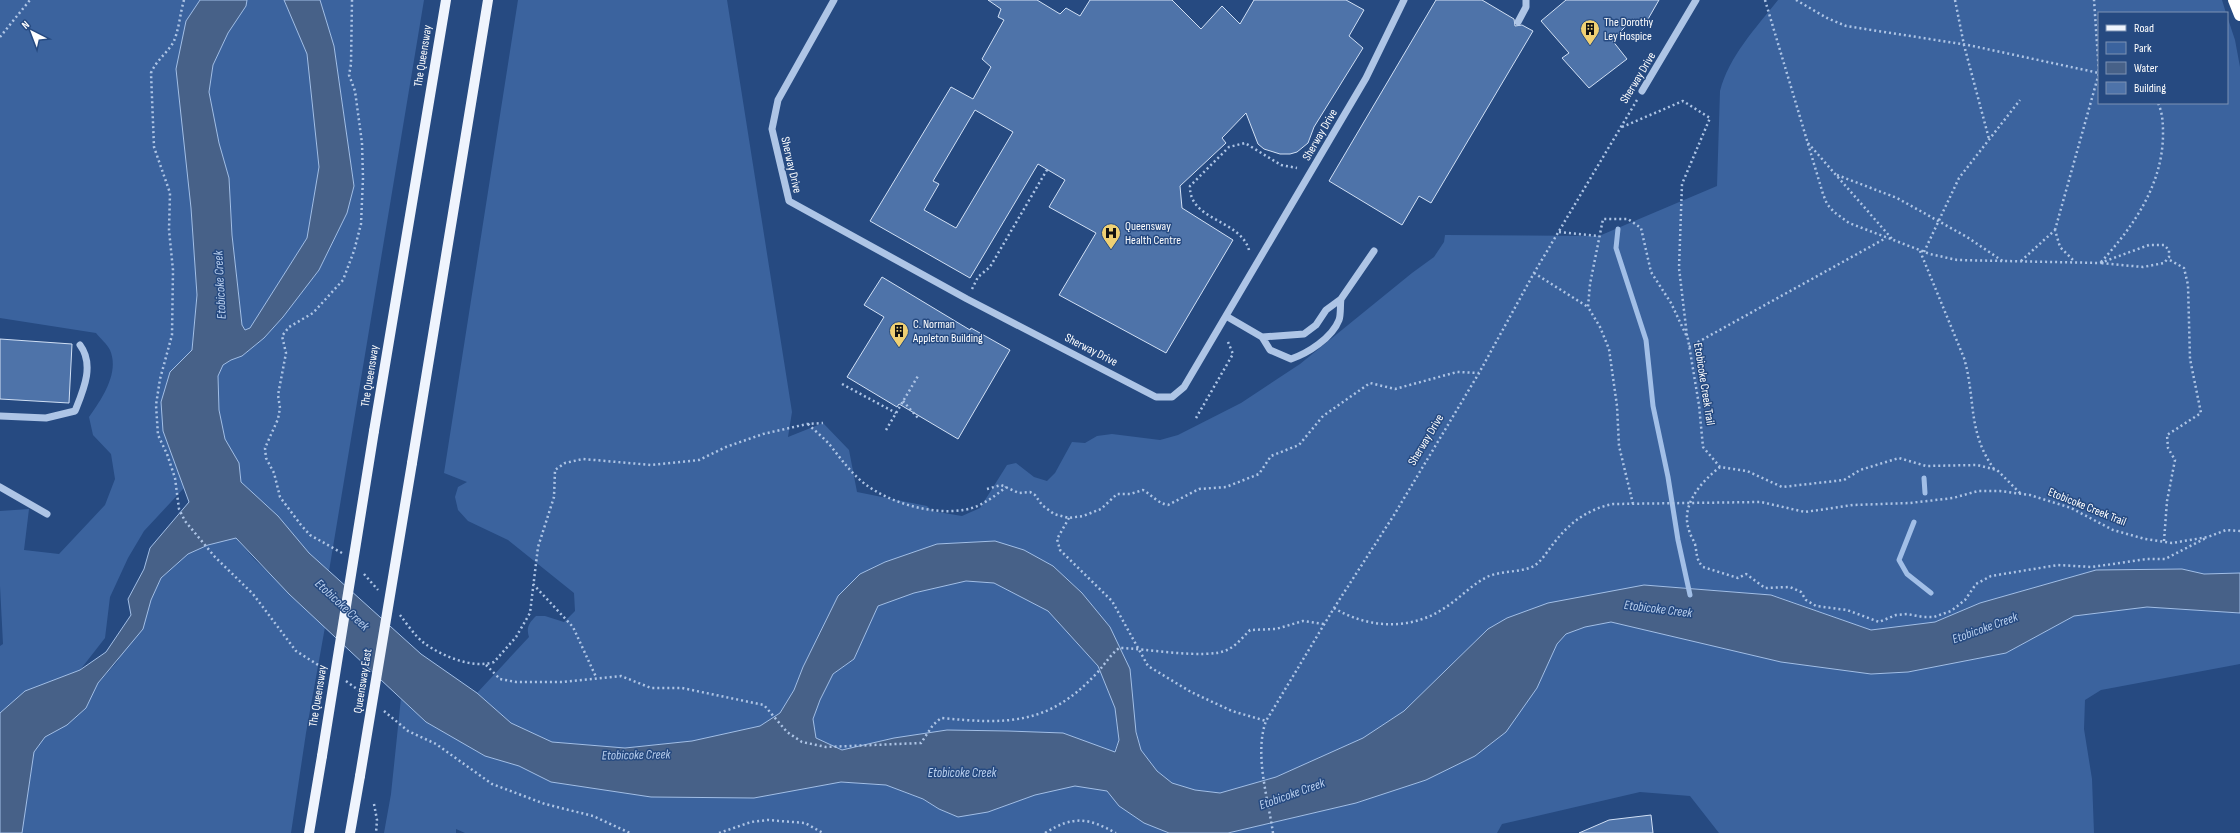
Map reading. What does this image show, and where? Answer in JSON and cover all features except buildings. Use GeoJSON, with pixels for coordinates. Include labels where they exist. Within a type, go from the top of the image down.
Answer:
{"type":"FeatureCollection","features":[{"type":"Feature","properties":{"kind":"highway"},"geometry":{"type":"LineString","coordinates":[[2234,0],[2240,15]]}},
{"type":"Feature","properties":{"kind":"main road","name":"The Queensway"},"geometry":{"type":"LineString","coordinates":[[309,833],[446,0]]}},
{"type":"Feature","properties":{"kind":"main road","name":"Queensway East"},"geometry":{"type":"LineString","coordinates":[[350,833],[488,0]]}},
{"type":"Feature","properties":{"kind":"lane","name":"Sherway Drive"},"geometry":{"type":"LineString","coordinates":[[834,0],[778,100],[772,129],[789,201],[967,299],[1156,397],[1172,397],[1184,387],[1366,78],[1404,0]]}},
{"type":"Feature","properties":{"kind":"lane"},"geometry":{"type":"LineString","coordinates":[[1518,22],[1526,7],[1526,0]]}},
{"type":"Feature","properties":{"kind":"lane","name":"Sherway Drive"},"geometry":{"type":"LineString","coordinates":[[1642,91],[1696,0]]}},
{"type":"Feature","properties":{"kind":"lane"},"geometry":{"type":"LineString","coordinates":[[1262,337],[1304,334],[1316,325],[1326,310],[1341,299],[1374,251]]}},
{"type":"Feature","properties":{"kind":"lane"},"geometry":{"type":"LineString","coordinates":[[1226,316],[1262,337],[1270,350],[1291,359],[1301,355],[1331,332],[1339,320],[1341,299]]}},
{"type":"Feature","properties":{"kind":"lane"},"geometry":{"type":"LineString","coordinates":[[0,416],[46,418],[74,411],[87,383],[86,353],[80,346]]}},
{"type":"Feature","properties":{"kind":"lane"},"geometry":{"type":"LineString","coordinates":[[0,487],[47,514]]}},
{"type":"Feature","properties":{"kind":"path"},"geometry":{"type":"LineString","coordinates":[[0,37],[30,0]]}},
{"type":"Feature","properties":{"kind":"path"},"geometry":{"type":"LineString","coordinates":[[184,0],[174,41],[155,65],[151,73],[154,146],[170,193],[169,230],[173,270],[172,335],[160,379],[156,405],[158,435],[175,478],[179,509],[185,521],[215,557],[254,594],[296,651],[327,670]]}},
{"type":"Feature","properties":{"kind":"path"},"geometry":{"type":"LineString","coordinates":[[348,556],[310,535],[301,525],[280,496],[274,473],[266,458],[265,448],[278,419],[280,408],[278,395],[286,354],[282,336],[289,327],[313,313],[343,280],[354,251],[360,224],[363,178],[362,143],[355,91],[349,75],[351,64],[352,0]]}},
{"type":"Feature","properties":{"kind":"path"},"geometry":{"type":"LineString","coordinates":[[1765,0],[1827,204],[1834,212],[1848,223],[1924,252],[1957,260],[2004,262],[2075,262],[2149,267],[2164,264],[2168,258],[2168,248],[2163,244],[2154,244],[2100,263]]}},
{"type":"Feature","properties":{"kind":"path"},"geometry":{"type":"LineString","coordinates":[[1796,0],[1827,18],[1846,26],[1964,45],[2098,73]]}},
{"type":"Feature","properties":{"kind":"path"},"geometry":{"type":"LineString","coordinates":[[1955,0],[1964,45],[1989,139]]}},
{"type":"Feature","properties":{"kind":"path"},"geometry":{"type":"LineString","coordinates":[[2094,1],[2098,59]]}},
{"type":"Feature","properties":{"kind":"path"},"geometry":{"type":"LineString","coordinates":[[2021,262],[2055,230],[2098,77]]}},
{"type":"Feature","properties":{"kind":"path","name":"Sherway Drive"},"geometry":{"type":"LineString","coordinates":[[1273,833],[1263,770],[1262,745],[1263,731],[1266,720],[1324,624],[1394,515],[1478,373],[1534,273],[1642,91]]}},
{"type":"Feature","properties":{"kind":"path"},"geometry":{"type":"LineString","coordinates":[[1924,252],[1952,189],[2020,100]]}},
{"type":"Feature","properties":{"kind":"path"},"geometry":{"type":"LineString","coordinates":[[1621,127],[1683,101],[1710,118],[1682,184],[1679,268],[1688,339]]}},
{"type":"Feature","properties":{"kind":"path"},"geometry":{"type":"LineString","coordinates":[[2100,263],[2133,223],[2155,183],[2163,151],[2163,120],[2158,104]]}},
{"type":"Feature","properties":{"kind":"path"},"geometry":{"type":"LineString","coordinates":[[1808,142],[1894,240]]}},
{"type":"Feature","properties":{"kind":"path"},"geometry":{"type":"LineString","coordinates":[[1249,250],[1240,235],[1197,208],[1189,194],[1190,186],[1229,147],[1237,144],[1245,143],[1281,166],[1297,168]]}},
{"type":"Feature","properties":{"kind":"path"},"geometry":{"type":"LineString","coordinates":[[967,299],[978,277],[990,267],[1048,168]]}},
{"type":"Feature","properties":{"kind":"path"},"geometry":{"type":"LineString","coordinates":[[1837,175],[1897,198],[1967,237],[2004,262]]}},
{"type":"Feature","properties":{"kind":"path","name":"Etobicoke Creek Trail"},"geometry":{"type":"LineString","coordinates":[[1588,307],[1603,219],[1628,218],[1640,228],[1651,272],[1671,303],[1688,339],[1699,404],[1703,447],[1720,467]]}},
{"type":"Feature","properties":{"kind":"path"},"geometry":{"type":"LineString","coordinates":[[2055,230],[2060,247],[2075,262]]}},
{"type":"Feature","properties":{"kind":"path"},"geometry":{"type":"LineString","coordinates":[[1558,232],[1599,236]]}},
{"type":"Feature","properties":{"kind":"path"},"geometry":{"type":"LineString","coordinates":[[1689,347],[1886,238]]}},
{"type":"Feature","properties":{"kind":"path","name":"Etobicoke Creek Trail"},"geometry":{"type":"LineString","coordinates":[[1920,250],[1964,358],[1968,373],[1976,437],[1983,455],[1994,469],[2020,493]]}},
{"type":"Feature","properties":{"kind":"path"},"geometry":{"type":"LineString","coordinates":[[2164,541],[2166,501],[2175,460],[2168,448],[2167,435],[2201,413],[2190,359],[2188,285],[2184,268],[2168,258]]}},
{"type":"Feature","properties":{"kind":"path"},"geometry":{"type":"LineString","coordinates":[[1334,608],[1353,618],[1377,624],[1398,624],[1425,618],[1443,609],[1486,577],[1499,572],[1534,566],[1565,531],[1590,510],[1612,504],[1633,504],[1620,452],[1617,406],[1609,348],[1588,307],[1534,273]]}},
{"type":"Feature","properties":{"kind":"path"},"geometry":{"type":"LineString","coordinates":[[1196,418],[1233,354],[1228,342]]}},
{"type":"Feature","properties":{"kind":"path"},"geometry":{"type":"LineString","coordinates":[[987,489],[1001,485],[1020,493],[1030,492],[1035,495],[1042,505],[1054,514],[1069,518],[1083,516],[1101,509],[1117,494],[1130,494],[1143,490],[1153,495],[1159,504],[1168,506],[1199,489],[1226,487],[1253,477],[1263,470],[1271,456],[1291,450],[1299,445],[1323,416],[1370,383],[1395,389],[1457,372],[1478,373]]}},
{"type":"Feature","properties":{"kind":"path"},"geometry":{"type":"LineString","coordinates":[[886,430],[918,376]]}},
{"type":"Feature","properties":{"kind":"path"},"geometry":{"type":"LineString","coordinates":[[842,384],[896,413]]}},
{"type":"Feature","properties":{"kind":"path"},"geometry":{"type":"LineString","coordinates":[[903,401],[918,418]]}},
{"type":"Feature","properties":{"kind":"path"},"geometry":{"type":"LineString","coordinates":[[485,665],[494,662],[522,628],[530,613],[533,583],[537,567],[538,547],[554,497],[555,470],[565,463],[583,459],[650,465],[699,460],[726,447],[763,434],[807,424],[823,423]]}},
{"type":"Feature","properties":{"kind":"path"},"geometry":{"type":"LineString","coordinates":[[807,424],[830,445],[841,461],[865,483],[884,495],[914,506],[943,510],[963,510],[993,498],[1006,487]]}},
{"type":"Feature","properties":{"kind":"path"},"geometry":{"type":"LineString","coordinates":[[1994,469],[1977,465],[1926,466],[1899,458],[1860,470],[1844,480],[1782,486],[1747,472],[1720,467],[1705,478],[1699,486],[1691,503],[1688,530],[1692,536],[1699,562],[1703,567],[1738,578],[1746,574],[1765,588],[1790,587],[1801,592],[1806,600],[1816,606],[1847,610],[1879,622],[1902,615],[1928,617],[1951,611],[1965,600],[1976,584],[1991,576],[2058,565],[2092,567],[2147,559],[2165,560],[2208,537]]}},
{"type":"Feature","properties":{"kind":"path","name":"Etobicoke Creek Trail"},"geometry":{"type":"LineString","coordinates":[[1633,504],[1761,502],[1805,512],[1853,505],[1888,505],[1953,498],[1978,491],[2020,493],[2071,508],[2112,530],[2144,539],[2172,543],[2208,537],[2226,530],[2240,531]]}},
{"type":"Feature","properties":{"kind":"path"},"geometry":{"type":"LineString","coordinates":[[1069,518],[1056,539],[1060,550],[1112,601],[1148,666],[1191,692],[1232,711],[1266,720]]}},
{"type":"Feature","properties":{"kind":"path"},"geometry":{"type":"LineString","coordinates":[[358,568],[379,591]]}},
{"type":"Feature","properties":{"kind":"path"},"geometry":{"type":"LineString","coordinates":[[533,583],[573,627],[596,677]]}},
{"type":"Feature","properties":{"kind":"path"},"geometry":{"type":"LineString","coordinates":[[399,614],[424,643],[449,657],[485,665],[500,679],[516,682],[562,682],[596,677],[621,676],[651,688],[682,688],[764,705],[787,732],[802,742],[826,747],[922,743],[933,725],[941,718],[990,722],[1022,719],[1060,705],[1095,675],[1109,657],[1119,648],[1137,648],[1205,654],[1225,651],[1235,645],[1250,630],[1276,628],[1304,621],[1324,624]]}},
{"type":"Feature","properties":{"kind":"path"},"geometry":{"type":"LineString","coordinates":[[340,677],[364,694]]}},
{"type":"Feature","properties":{"kind":"path"},"geometry":{"type":"LineString","coordinates":[[380,708],[408,731],[436,744],[492,784],[545,804],[593,816],[630,833]]}},
{"type":"Feature","properties":{"kind":"path"},"geometry":{"type":"LineString","coordinates":[[374,804],[377,820],[376,833]]}},
{"type":"Feature","properties":{"kind":"path"},"geometry":{"type":"LineString","coordinates":[[719,833],[751,822],[768,820],[806,823],[823,833]]}},
{"type":"Feature","properties":{"kind":"path"},"geometry":{"type":"LineString","coordinates":[[1045,833],[1075,820],[1095,822],[1116,833]]}},
{"type":"Feature","properties":{"kind":"green space"},"geometry":{"type":"Polygon","coordinates":[[[0,0],[200,0],[186,21],[191,208],[197,295],[192,350],[170,372],[163,431],[184,488],[144,531],[128,558],[110,597],[105,638],[80,670],[25,691],[0,713],[0,646],[3,644],[0,586],[0,511],[29,509],[24,550],[59,554],[105,505],[115,479],[111,454],[93,435],[89,417],[104,394],[111,377],[113,368],[110,350],[96,333],[0,318],[0,0]]]}},
{"type":"Feature","properties":{"kind":"green space"},"geometry":{"type":"Polygon","coordinates":[[[247,0],[284,0],[307,53],[319,167],[307,238],[250,329],[245,330],[242,325],[232,235],[229,178],[219,143],[209,92],[213,65],[228,33],[246,6],[247,0]]]}},
{"type":"Feature","properties":{"kind":"green space"},"geometry":{"type":"Polygon","coordinates":[[[320,0],[424,0],[329,571],[309,553],[278,516],[241,482],[239,463],[225,439],[219,410],[218,376],[223,365],[242,356],[264,338],[283,317],[319,270],[347,213],[354,186],[334,46],[320,0]]]}},
{"type":"Feature","properties":{"kind":"green space"},"geometry":{"type":"Polygon","coordinates":[[[518,0],[727,0],[792,412],[788,437],[823,423],[849,450],[857,492],[927,506],[932,511],[962,516],[980,508],[1007,465],[1016,463],[1034,477],[1047,481],[1055,473],[1072,442],[1085,443],[1097,436],[1112,434],[1160,440],[1178,435],[1241,403],[1300,364],[1412,273],[1434,257],[1444,242],[1445,235],[1599,236],[1717,186],[1720,91],[1724,78],[1744,43],[1778,0],[2222,0],[2226,12],[2098,12],[2098,104],[2228,104],[2228,19],[2235,40],[2240,67],[2240,573],[2204,574],[2182,569],[2096,570],[1980,603],[1935,622],[1871,630],[1772,595],[1644,585],[1488,629],[1404,711],[1363,738],[1276,777],[1220,793],[1195,790],[1172,783],[1157,771],[1141,750],[1110,627],[1082,593],[1053,566],[995,541],[937,544],[885,562],[860,574],[838,596],[803,667],[794,690],[780,713],[760,726],[692,741],[625,748],[552,742],[511,723],[477,693],[529,637],[529,625],[536,616],[545,616],[564,622],[575,611],[574,593],[508,540],[468,521],[458,510],[455,497],[458,487],[467,482],[444,473],[518,0]]]}},
{"type":"Feature","properties":{"kind":"green space"},"geometry":{"type":"Polygon","coordinates":[[[236,538],[255,560],[325,627],[306,733],[291,833],[22,833],[34,752],[45,737],[67,725],[86,708],[98,683],[117,662],[151,600],[161,578],[188,554],[208,545],[236,538]]]}},
{"type":"Feature","properties":{"kind":"green space"},"geometry":{"type":"Polygon","coordinates":[[[966,581],[994,583],[1048,611],[1098,666],[1115,708],[1119,740],[1114,752],[1063,733],[947,730],[894,738],[842,750],[816,738],[813,719],[820,700],[833,674],[854,659],[878,606],[914,593],[966,581]]]}},
{"type":"Feature","properties":{"kind":"green space"},"geometry":{"type":"Polygon","coordinates":[[[2147,607],[2240,613],[2240,664],[2101,690],[2085,700],[2084,729],[2092,779],[2094,833],[1719,833],[1690,796],[1640,792],[1502,824],[1497,833],[1228,833],[1356,803],[1426,780],[1475,756],[1542,677],[1557,644],[1566,634],[1585,627],[1611,622],[1781,662],[1871,674],[1908,672],[2006,653],[2074,616],[2147,607]]]}},
{"type":"Feature","properties":{"kind":"green space"},"geometry":{"type":"Polygon","coordinates":[[[401,698],[426,722],[485,756],[519,766],[551,782],[651,797],[754,798],[841,782],[886,785],[922,799],[939,809],[958,817],[988,812],[1035,795],[1075,785],[1107,791],[1135,816],[1169,833],[465,833],[456,829],[456,833],[384,833],[391,794],[401,698]]]}},
{"type":"Feature","properties":{"kind":"water","name":"Etobicoke Creek"},"geometry":{"type":"Polygon","coordinates":[[[200,0],[247,0],[246,6],[228,33],[213,65],[209,92],[219,143],[229,178],[232,235],[242,325],[245,330],[250,328],[307,238],[319,167],[307,54],[284,0],[320,0],[334,46],[354,186],[347,213],[319,270],[283,317],[264,338],[242,356],[223,365],[218,376],[219,410],[225,439],[239,463],[241,482],[278,516],[309,553],[421,654],[477,693],[511,723],[552,742],[625,748],[692,741],[760,726],[780,713],[794,690],[803,667],[838,596],[860,574],[885,562],[937,544],[995,541],[1024,550],[1053,566],[1082,593],[1110,627],[1130,669],[1136,732],[1141,750],[1157,771],[1172,783],[1195,790],[1220,793],[1276,777],[1363,738],[1404,711],[1488,629],[1507,618],[1548,603],[1644,585],[1771,595],[1871,630],[1935,622],[1980,603],[2096,570],[2182,569],[2204,574],[2240,573],[2240,613],[2147,607],[2074,616],[2006,653],[1908,672],[1871,674],[1781,662],[1611,622],[1585,627],[1566,634],[1557,644],[1537,688],[1506,732],[1475,756],[1426,780],[1356,803],[1228,833],[1169,833],[1144,823],[1119,806],[1107,791],[1075,786],[1035,795],[988,812],[958,817],[939,809],[923,799],[886,785],[841,782],[754,798],[651,797],[551,782],[519,766],[485,756],[426,722],[289,594],[236,538],[208,545],[188,554],[161,578],[151,600],[143,629],[98,683],[86,708],[67,725],[45,737],[34,752],[22,833],[0,833],[0,713],[25,691],[80,670],[106,652],[131,615],[128,599],[144,569],[150,548],[189,502],[163,431],[161,402],[170,372],[192,350],[197,295],[191,208],[176,69],[186,21],[200,0]],[[966,581],[914,593],[878,606],[854,659],[833,674],[820,700],[813,719],[816,738],[842,750],[894,738],[947,730],[1063,733],[1115,752],[1119,740],[1115,708],[1098,666],[1048,611],[994,583],[966,581]]]}},
{"type":"Feature","properties":{"kind":"waterway"},"geometry":{"type":"LineString","coordinates":[[1618,229],[1616,248],[1646,340],[1653,406],[1668,477],[1678,540],[1690,595]]}},
{"type":"Feature","properties":{"kind":"waterway"},"geometry":{"type":"LineString","coordinates":[[1924,478],[1925,493]]}},
{"type":"Feature","properties":{"kind":"waterway"},"geometry":{"type":"LineString","coordinates":[[1914,522],[1899,560],[1907,574],[1931,593]]}},
{"type":"Feature","properties":{"kind":"place","name":"The Dorothy Ley Hospice"},"geometry":{"type":"Point","coordinates":[1590,46]}},
{"type":"Feature","properties":{"kind":"place","name":"Queensway Health Centre"},"geometry":{"type":"Point","coordinates":[1111,250]}},
{"type":"Feature","properties":{"kind":"place","name":"C. Norman Appleton Building"},"geometry":{"type":"Point","coordinates":[899,348]}}]}
